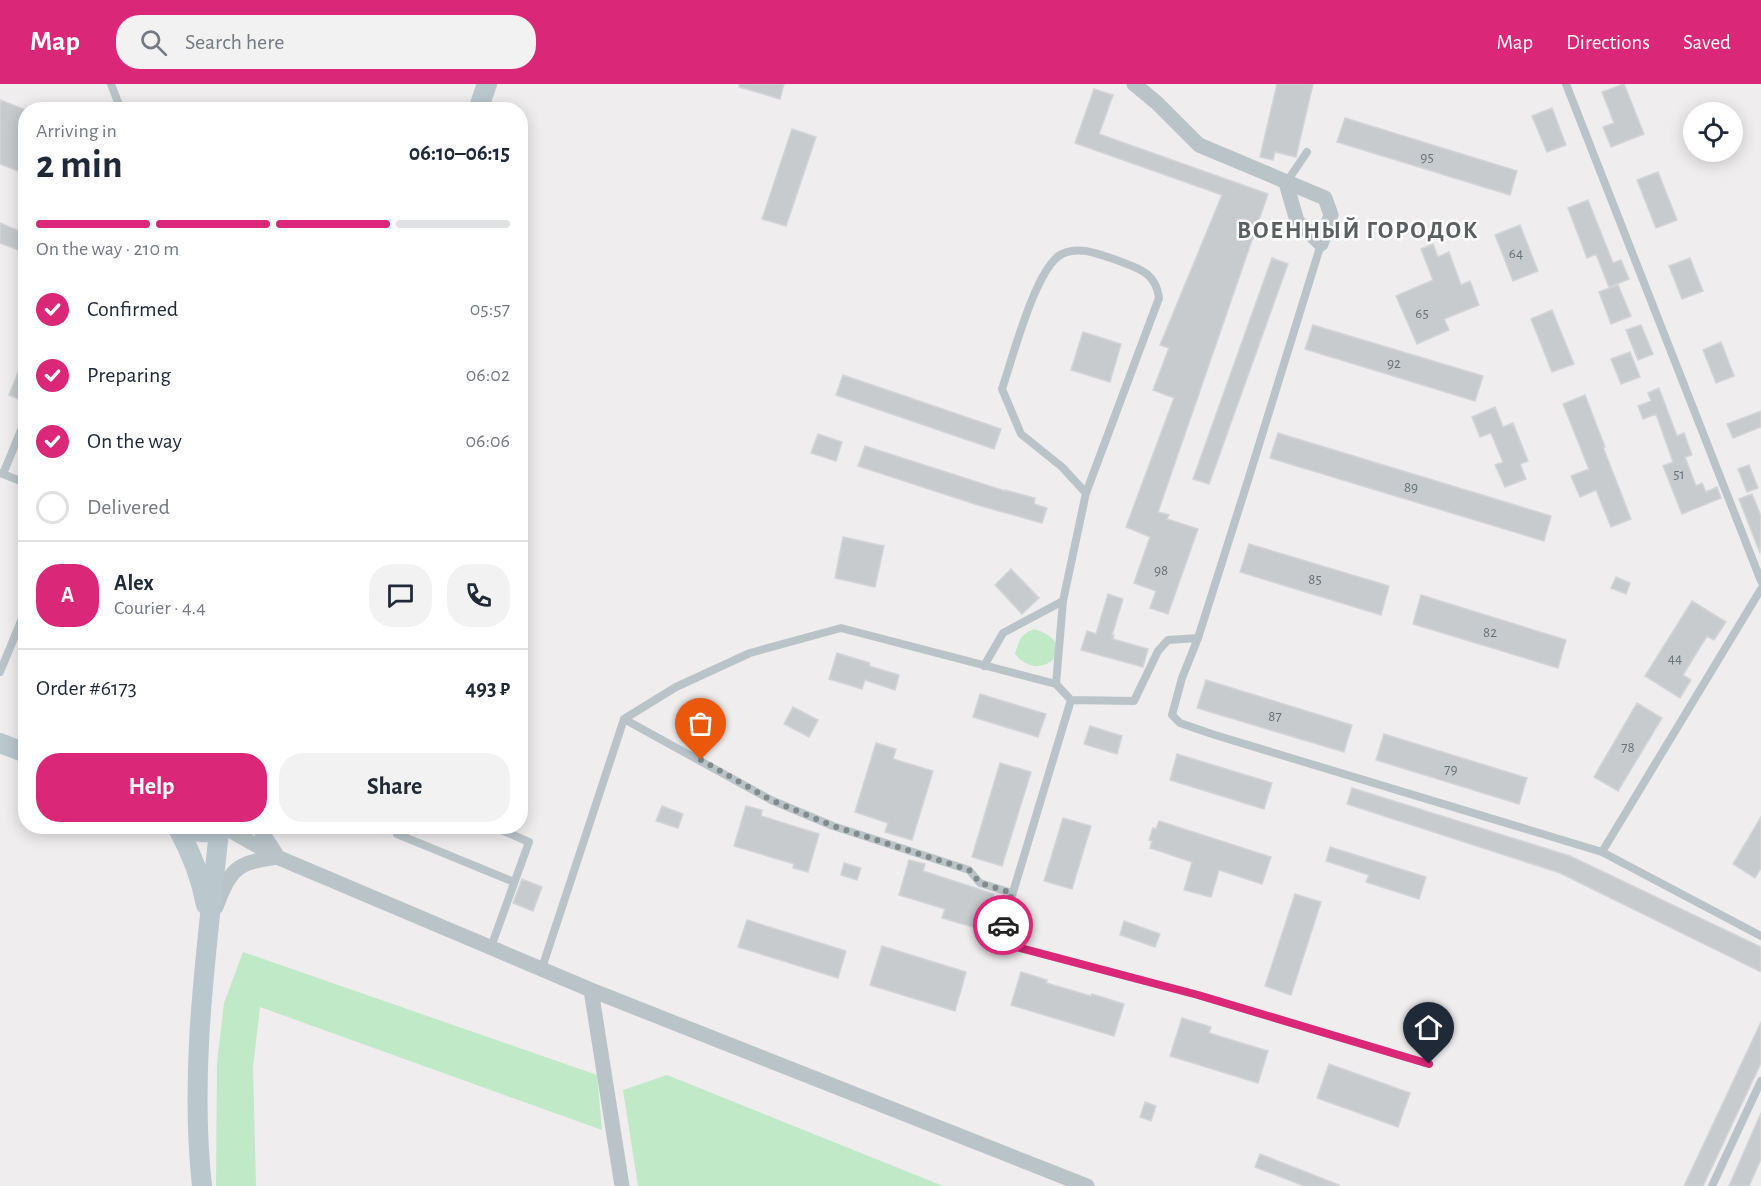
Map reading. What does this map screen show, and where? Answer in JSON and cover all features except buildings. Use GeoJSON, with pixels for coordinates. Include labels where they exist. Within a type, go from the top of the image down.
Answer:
{"type":"FeatureCollection","features":[{"type":"Feature","properties":{"kind":"main road"},"geometry":{"type":"LineString","coordinates":[[481,102],[488,84]]}},
{"type":"Feature","properties":{"kind":"main road"},"geometry":{"type":"LineString","coordinates":[[0,743],[18,749]]}},
{"type":"Feature","properties":{"kind":"main road"},"geometry":{"type":"LineString","coordinates":[[181,834],[202,884],[210,922]]}},
{"type":"Feature","properties":{"kind":"main road"},"geometry":{"type":"LineString","coordinates":[[202,1186],[197,1082],[201,998],[222,834]]}},
{"type":"Feature","properties":{"kind":"street"},"geometry":{"type":"LineString","coordinates":[[1134,84],[1157,103],[1199,145],[1325,198],[1331,215],[1321,244],[1297,221],[1286,183]]}},
{"type":"Feature","properties":{"kind":"street"},"geometry":{"type":"LineString","coordinates":[[234,834],[277,857],[591,990],[1087,1186]]}},
{"type":"Feature","properties":{"kind":"street"},"geometry":{"type":"LineString","coordinates":[[263,834],[277,857]]}},
{"type":"Feature","properties":{"kind":"street"},"geometry":{"type":"LineString","coordinates":[[210,922],[226,881],[240,867],[254,860],[277,857]]}},
{"type":"Feature","properties":{"kind":"street"},"geometry":{"type":"LineString","coordinates":[[591,990],[622,1186]]}},
{"type":"Feature","properties":{"kind":"lane"},"geometry":{"type":"LineString","coordinates":[[111,84],[118,102]]}},
{"type":"Feature","properties":{"kind":"lane"},"geometry":{"type":"LineString","coordinates":[[1566,84],[1761,581]]}},
{"type":"Feature","properties":{"kind":"lane"},"geometry":{"type":"LineString","coordinates":[[1286,183],[1306,152]]}},
{"type":"Feature","properties":{"kind":"lane"},"geometry":{"type":"LineString","coordinates":[[1321,244],[1172,715],[1180,723],[1215,735],[1602,852],[1761,936]]}},
{"type":"Feature","properties":{"kind":"lane"},"geometry":{"type":"LineString","coordinates":[[1056,684],[1063,601],[1086,493],[1159,298],[1158,287],[1150,276],[1140,269],[1090,251],[1075,250],[1063,253],[1051,260],[1037,284],[1002,389],[1020,434],[1062,467],[1086,493]]}},
{"type":"Feature","properties":{"kind":"lane"},"geometry":{"type":"LineString","coordinates":[[18,436],[1,473],[18,480]]}},
{"type":"Feature","properties":{"kind":"lane"},"geometry":{"type":"LineString","coordinates":[[1602,852],[1761,589]]}},
{"type":"Feature","properties":{"kind":"lane"},"geometry":{"type":"LineString","coordinates":[[984,666],[1003,633],[1063,601]]}},
{"type":"Feature","properties":{"kind":"lane"},"geometry":{"type":"LineString","coordinates":[[0,672],[18,628]]}},
{"type":"Feature","properties":{"kind":"lane"},"geometry":{"type":"LineString","coordinates":[[542,968],[624,719],[676,687],[750,653],[841,628],[1056,684],[1071,700],[1134,701],[1158,651],[1168,640],[1198,638]]}},
{"type":"Feature","properties":{"kind":"lane"},"geometry":{"type":"LineString","coordinates":[[1071,700],[998,942],[1198,995],[1429,1064]]}},
{"type":"Feature","properties":{"kind":"lane"},"geometry":{"type":"LineString","coordinates":[[624,719],[771,800],[833,826],[969,870],[980,883],[1012,893]]}},
{"type":"Feature","properties":{"kind":"lane"},"geometry":{"type":"LineString","coordinates":[[397,834],[514,882]]}},
{"type":"Feature","properties":{"kind":"lane"},"geometry":{"type":"LineString","coordinates":[[491,947],[529,842],[510,834]]}},
{"type":"Feature","properties":{"kind":"lane"},"geometry":{"type":"LineString","coordinates":[[1712,1186],[1761,1082]]}},
{"type":"Feature","properties":{"kind":"green space"},"geometry":{"type":"Polygon","coordinates":[[[1034,629],[1049,635],[1056,643],[1057,652],[1046,664],[1036,666],[1026,663],[1015,654],[1021,638],[1034,629]]]}},
{"type":"Feature","properties":{"kind":"green space"},"geometry":{"type":"Polygon","coordinates":[[[243,952],[597,1075],[602,1130],[260,1007],[253,1068],[256,1186],[216,1186],[217,1063],[224,1003],[243,952]]]}},
{"type":"Feature","properties":{"kind":"green space"},"geometry":{"type":"Polygon","coordinates":[[[667,1075],[943,1186],[638,1186],[623,1090],[667,1075]]]}},
{"type":"Feature","properties":{"kind":"way so far"},"geometry":{"type":"LineString","coordinates":[[701,760],[771,800],[833,826],[969,870],[980,883],[1012,893],[1003,925]]}},
{"type":"Feature","properties":{"kind":"district","name":"ВОЕННЫЙ ГОРОДОК"},"geometry":{"type":"Point","coordinates":[1358,231]}},
{"type":"Feature","properties":{"kind":"route"},"geometry":{"type":"LineString","coordinates":[[1003,925],[998,942],[1198,995],[1429,1064]]}}]}
